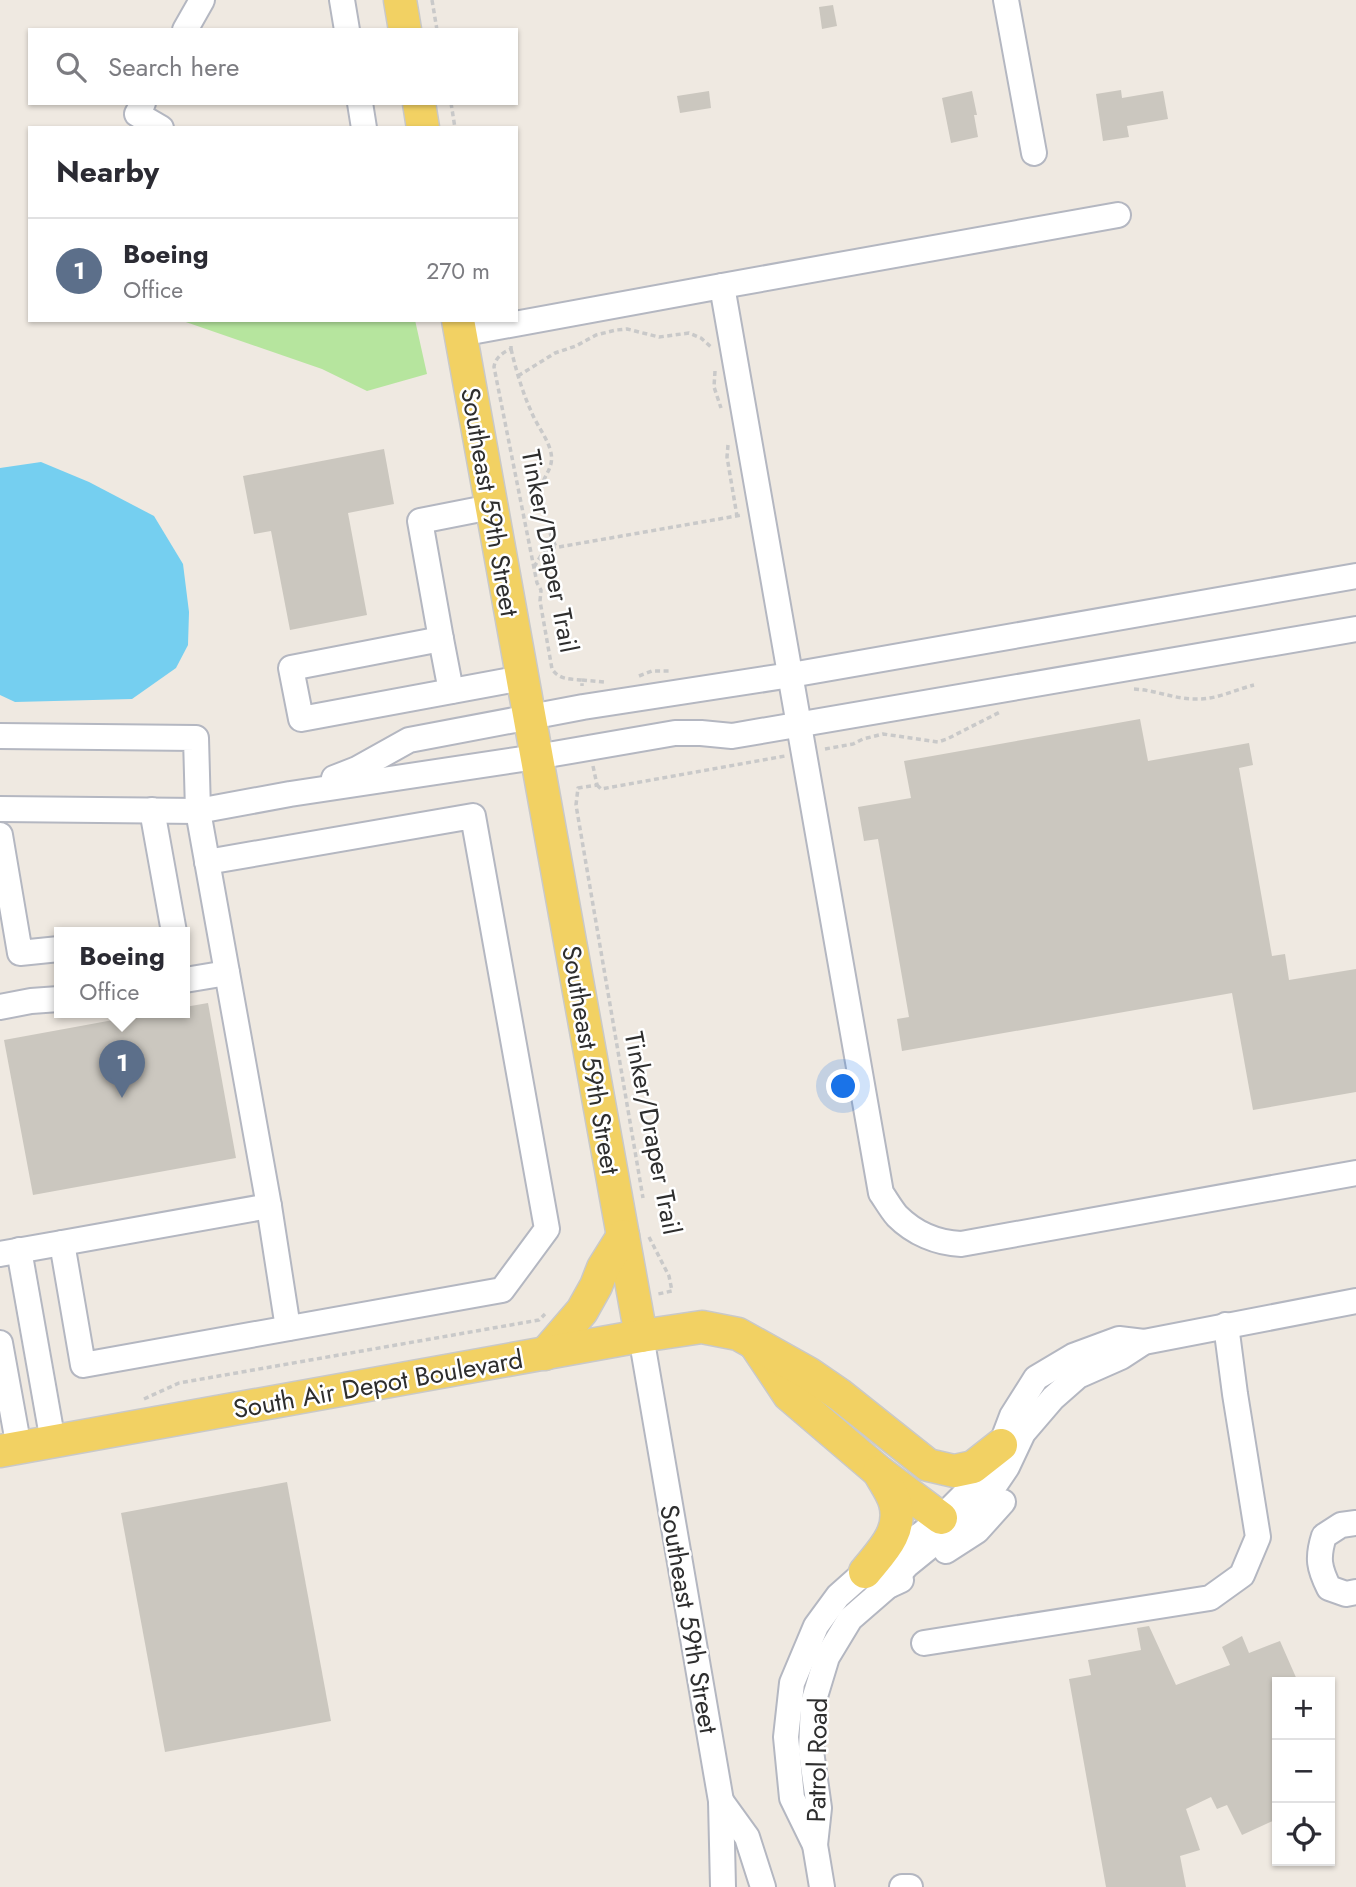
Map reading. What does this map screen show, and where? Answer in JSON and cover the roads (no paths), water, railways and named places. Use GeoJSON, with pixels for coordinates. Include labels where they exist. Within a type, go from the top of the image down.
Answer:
{"type":"FeatureCollection","features":[{"type":"Feature","properties":{"kind":"main road"},"geometry":{"type":"LineString","coordinates":[[400,0],[405,28]]}},
{"type":"Feature","properties":{"kind":"main road"},"geometry":{"type":"LineString","coordinates":[[419,105],[423,126]]}},
{"type":"Feature","properties":{"kind":"main road","name":"Southeast 59th Street"},"geometry":{"type":"LineString","coordinates":[[459,327],[536,757],[635,1230],[634,1298],[641,1336]]}},
{"type":"Feature","properties":{"kind":"main road"},"geometry":{"type":"LineString","coordinates":[[545,1354],[582,1311],[603,1268],[635,1230]]}},
{"type":"Feature","properties":{"kind":"main road","name":"South Air Depot Boulevard"},"geometry":{"type":"LineString","coordinates":[[10,1449],[702,1327],[738,1334],[807,1373],[928,1465]]}},
{"type":"Feature","properties":{"kind":"main road"},"geometry":{"type":"LineString","coordinates":[[755,1343],[789,1395],[878,1471],[956,1512]]}},
{"type":"Feature","properties":{"kind":"main road"},"geometry":{"type":"LineString","coordinates":[[928,1465],[954,1472],[973,1467],[1001,1445]]}},
{"type":"Feature","properties":{"kind":"main road"},"geometry":{"type":"LineString","coordinates":[[878,1471],[895,1502],[897,1521],[884,1580]]}},
{"type":"Feature","properties":{"kind":"street"},"geometry":{"type":"LineString","coordinates":[[186,28],[202,0]]}},
{"type":"Feature","properties":{"kind":"street"},"geometry":{"type":"LineString","coordinates":[[342,0],[347,28]]}},
{"type":"Feature","properties":{"kind":"street"},"geometry":{"type":"LineString","coordinates":[[1006,0],[1034,153]]}},
{"type":"Feature","properties":{"kind":"street"},"geometry":{"type":"LineString","coordinates":[[142,105],[137,114],[158,126]]}},
{"type":"Feature","properties":{"kind":"street"},"geometry":{"type":"LineString","coordinates":[[360,105],[364,126]]}},
{"type":"Feature","properties":{"kind":"street"},"geometry":{"type":"LineString","coordinates":[[459,327],[509,337],[722,286],[1118,215]]}},
{"type":"Feature","properties":{"kind":"street"},"geometry":{"type":"LineString","coordinates":[[722,286],[881,1193],[897,1216],[923,1235],[946,1243],[961,1244],[1356,1172]]}},
{"type":"Feature","properties":{"kind":"street"},"geometry":{"type":"LineString","coordinates":[[451,691],[420,521],[491,507]]}},
{"type":"Feature","properties":{"kind":"street"},"geometry":{"type":"LineString","coordinates":[[290,794],[357,769],[409,740],[583,707],[791,675],[1356,576]]}},
{"type":"Feature","properties":{"kind":"street"},"geometry":{"type":"LineString","coordinates":[[0,809],[198,811],[675,733],[732,736],[1356,629]]}},
{"type":"Feature","properties":{"kind":"street"},"geometry":{"type":"LineString","coordinates":[[441,639],[292,668],[301,719],[522,678]]}},
{"type":"Feature","properties":{"kind":"street"},"geometry":{"type":"LineString","coordinates":[[0,736],[197,737],[198,811],[270,1206],[288,1328]]}},
{"type":"Feature","properties":{"kind":"street"},"geometry":{"type":"LineString","coordinates":[[152,810],[173,927]]}},
{"type":"Feature","properties":{"kind":"street"},"geometry":{"type":"LineString","coordinates":[[62,1242],[83,1365],[502,1290],[547,1229],[473,816],[207,862]]}},
{"type":"Feature","properties":{"kind":"street"},"geometry":{"type":"LineString","coordinates":[[0,835],[20,953],[54,950]]}},
{"type":"Feature","properties":{"kind":"street"},"geometry":{"type":"LineString","coordinates":[[190,979],[227,973]]}},
{"type":"Feature","properties":{"kind":"street"},"geometry":{"type":"LineString","coordinates":[[0,1007],[54,999]]}},
{"type":"Feature","properties":{"kind":"street"},"geometry":{"type":"LineString","coordinates":[[53,1442],[9,1252],[270,1206]]}},
{"type":"Feature","properties":{"kind":"street"},"geometry":{"type":"LineString","coordinates":[[956,1512],[988,1471],[1012,1416],[1036,1378],[1073,1356],[1119,1339],[1144,1342],[1356,1301]]}},
{"type":"Feature","properties":{"kind":"street"},"geometry":{"type":"LineString","coordinates":[[924,1643],[1210,1598],[1242,1575],[1258,1537],[1226,1325]]}},
{"type":"Feature","properties":{"kind":"street","name":"Southeast 59th Street"},"geometry":{"type":"LineString","coordinates":[[641,1336],[721,1801],[723,1887]]}},
{"type":"Feature","properties":{"kind":"street"},"geometry":{"type":"LineString","coordinates":[[956,1512],[986,1499],[1007,1467],[1023,1433],[1053,1398],[1078,1376],[1121,1357],[1144,1342]]}},
{"type":"Feature","properties":{"kind":"street"},"geometry":{"type":"LineString","coordinates":[[0,1343],[10,1449]]}},
{"type":"Feature","properties":{"kind":"street"},"geometry":{"type":"LineString","coordinates":[[884,1580],[977,1531],[1000,1507],[1021,1469],[1036,1420]]}},
{"type":"Feature","properties":{"kind":"street"},"geometry":{"type":"LineString","coordinates":[[928,1465],[956,1512]]}},
{"type":"Feature","properties":{"kind":"street","name":"Patrol Road"},"geometry":{"type":"LineString","coordinates":[[822,1887],[815,1845],[792,1798],[786,1737],[792,1683],[816,1626],[838,1596],[884,1580],[920,1535],[956,1512]]}},
{"type":"Feature","properties":{"kind":"street"},"geometry":{"type":"LineString","coordinates":[[1356,1523],[1341,1525],[1324,1536],[1319,1550],[1320,1569],[1328,1588],[1346,1594],[1356,1592]]}},
{"type":"Feature","properties":{"kind":"street","name":"Southeast 59th Street"},"geometry":{"type":"LineString","coordinates":[[721,1801],[747,1837],[763,1887]]}},
{"type":"Feature","properties":{"kind":"street"},"geometry":{"type":"LineString","coordinates":[[902,1887],[910,1887]]}},
{"type":"Feature","properties":{"kind":"water"},"geometry":{"type":"Polygon","coordinates":[[[41,462],[89,482],[154,516],[183,564],[189,612],[188,645],[176,668],[132,699],[15,702],[0,695],[0,468],[41,462]]]}},
{"type":"Feature","properties":{"kind":"place","name":"Boeing"},"geometry":{"type":"Point","coordinates":[122,1098]}}]}
